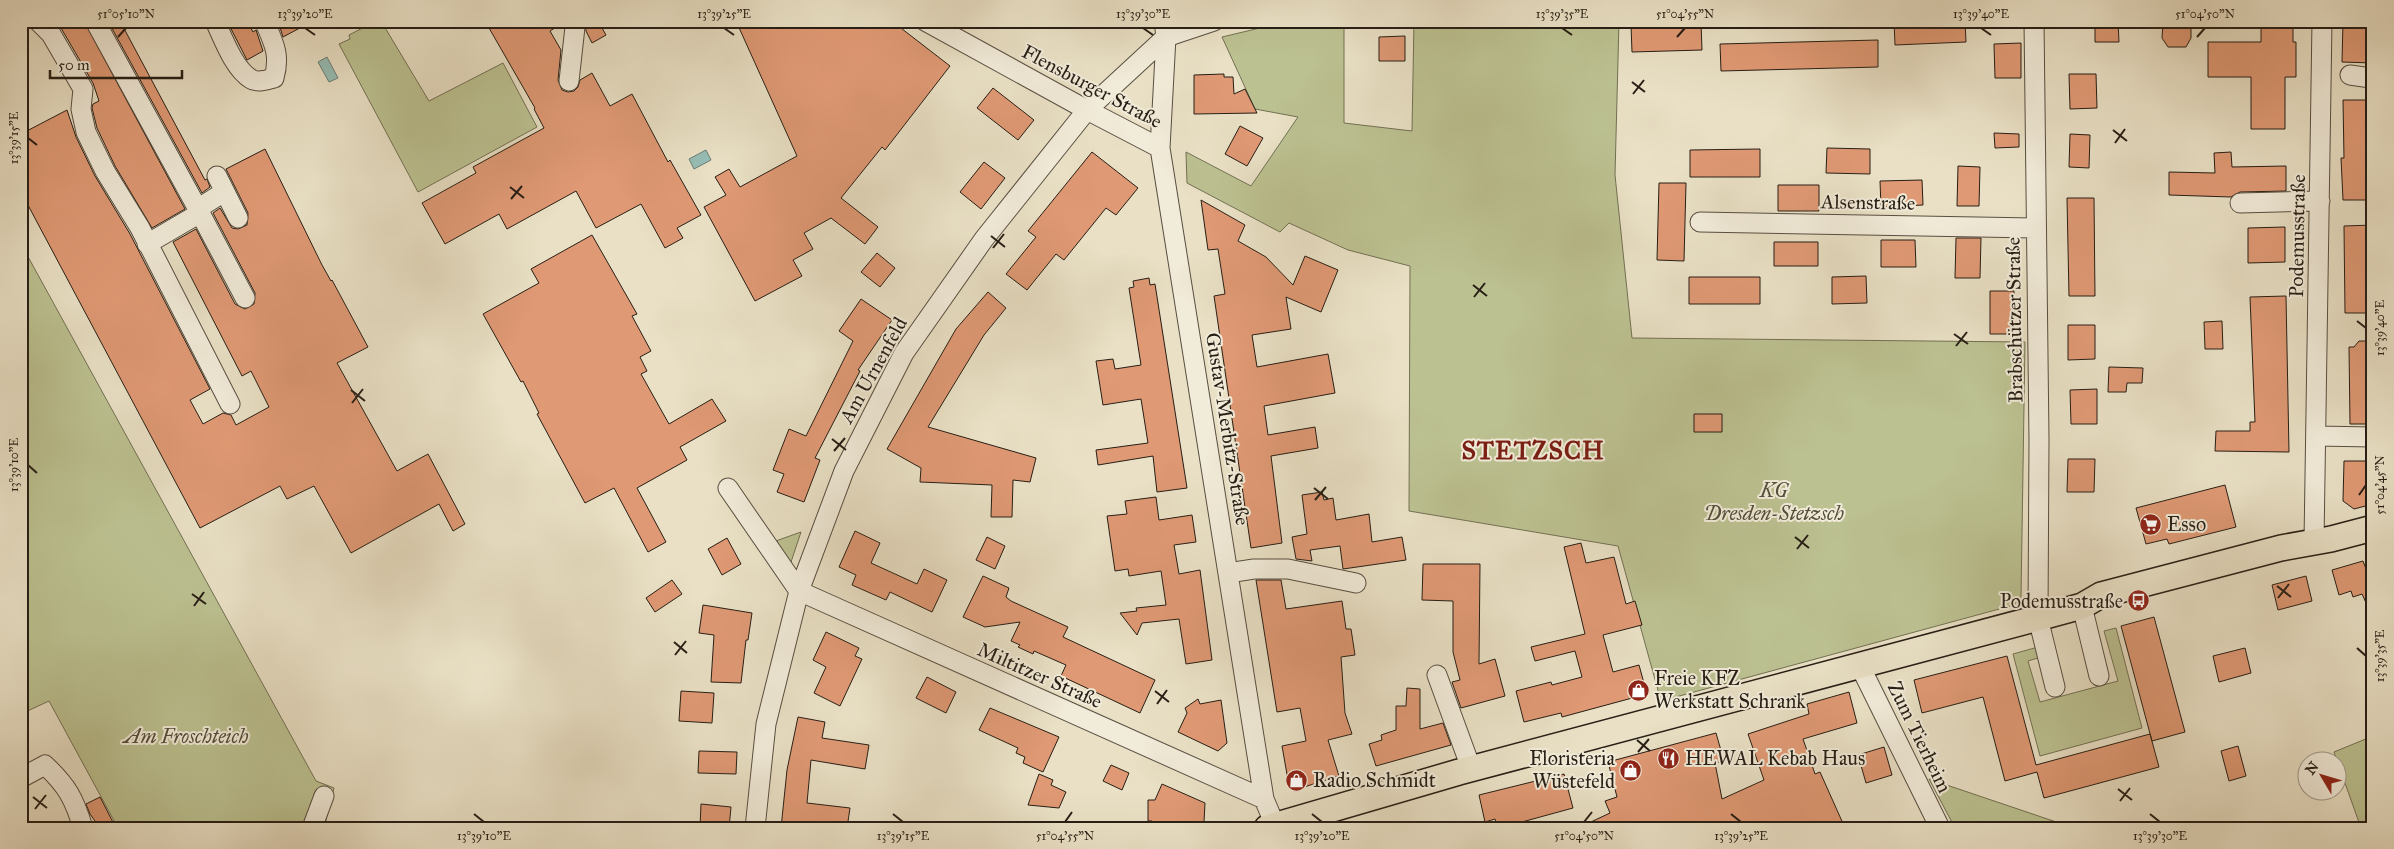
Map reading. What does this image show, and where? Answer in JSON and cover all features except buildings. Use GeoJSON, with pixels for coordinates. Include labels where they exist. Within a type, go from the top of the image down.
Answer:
{"type":"FeatureCollection","features":[{"type":"Feature","properties":{"kind":"main road"},"geometry":{"type":"LineString","coordinates":[[1271,826],[1471,768],[2082,606],[2100,595],[2281,548],[2373,528]]}},
{"type":"Feature","properties":{"kind":"street"},"geometry":{"type":"LineString","coordinates":[[38,21],[51,34],[83,89],[81,109],[86,132],[105,171],[147,244],[230,404]]}},
{"type":"Feature","properties":{"kind":"street"},"geometry":{"type":"LineString","coordinates":[[95,21],[245,298]]}},
{"type":"Feature","properties":{"kind":"street"},"geometry":{"type":"LineString","coordinates":[[215,21],[234,60],[251,79],[263,81],[274,78],[278,64],[277,48],[266,25],[267,21]]}},
{"type":"Feature","properties":{"kind":"street"},"geometry":{"type":"LineString","coordinates":[[569,81],[575,27],[572,21]]}},
{"type":"Feature","properties":{"kind":"street","name":"Flensburger Straße"},"geometry":{"type":"LineString","coordinates":[[925,21],[1160,148]]}},
{"type":"Feature","properties":{"kind":"street"},"geometry":{"type":"LineString","coordinates":[[1165,29],[1214,21]]}},
{"type":"Feature","properties":{"kind":"street","name":"Brabschützer Straße"},"geometry":{"type":"LineString","coordinates":[[2034,21],[2039,439],[2038,618],[2055,687]]}},
{"type":"Feature","properties":{"kind":"street","name":"Podemusstraße"},"geometry":{"type":"LineString","coordinates":[[2314,542],[2322,21]]}},
{"type":"Feature","properties":{"kind":"street","name":"Am Urnenfeld"},"geometry":{"type":"LineString","coordinates":[[755,828],[766,724],[798,591],[844,471],[904,353],[984,239],[1087,110],[1165,29]]}},
{"type":"Feature","properties":{"kind":"street","name":"Gustav-Merbitz-Straße"},"geometry":{"type":"LineString","coordinates":[[1165,29],[1160,148],[1264,799],[1271,826]]}},
{"type":"Feature","properties":{"kind":"street"},"geometry":{"type":"LineString","coordinates":[[2350,75],[2371,78],[2373,76]]}},
{"type":"Feature","properties":{"kind":"street"},"geometry":{"type":"LineString","coordinates":[[147,244],[200,213],[202,206],[221,184],[238,218]]}},
{"type":"Feature","properties":{"kind":"street"},"geometry":{"type":"LineString","coordinates":[[2240,203],[2320,202]]}},
{"type":"Feature","properties":{"kind":"street","name":"Alsenstraße"},"geometry":{"type":"LineString","coordinates":[[1700,222],[2035,228]]}},
{"type":"Feature","properties":{"kind":"street"},"geometry":{"type":"LineString","coordinates":[[2316,436],[2373,437]]}},
{"type":"Feature","properties":{"kind":"street"},"geometry":{"type":"LineString","coordinates":[[728,488],[798,591]]}},
{"type":"Feature","properties":{"kind":"street"},"geometry":{"type":"LineString","coordinates":[[1228,573],[1254,569],[1288,569],[1356,583]]}},
{"type":"Feature","properties":{"kind":"street","name":"Miltitzer Straße"},"geometry":{"type":"LineString","coordinates":[[798,591],[1264,799]]}},
{"type":"Feature","properties":{"kind":"street"},"geometry":{"type":"LineString","coordinates":[[2082,606],[2099,676]]}},
{"type":"Feature","properties":{"kind":"street","name":"Zum Tierheim"},"geometry":{"type":"LineString","coordinates":[[1860,666],[1940,828]]}},
{"type":"Feature","properties":{"kind":"street"},"geometry":{"type":"LineString","coordinates":[[1437,675],[1471,768]]}},
{"type":"Feature","properties":{"kind":"street"},"geometry":{"type":"LineString","coordinates":[[21,778],[45,765],[65,784],[77,806],[83,828]]}},
{"type":"Feature","properties":{"kind":"street"},"geometry":{"type":"LineString","coordinates":[[312,828],[324,796]]}},
{"type":"Feature","properties":{"kind":"green space"},"geometry":{"type":"Polygon","coordinates":[[[376,21],[381,21],[429,101],[503,63],[537,127],[418,192],[339,44],[350,39],[349,35],[376,21]]]}},
{"type":"Feature","properties":{"kind":"green space","name":"KG Dresden-Stetzsch"},"geometry":{"type":"Polygon","coordinates":[[[1344,21],[1344,123],[1412,131],[1414,21],[1619,21],[1615,175],[1632,338],[2025,342],[2021,597],[2014,605],[1661,701],[1618,546],[1409,511],[1410,266],[1348,250],[1289,223],[1280,232],[1187,183],[1186,152],[1251,186],[1298,117],[1255,109],[1222,37],[1281,23],[1344,21]]]}},
{"type":"Feature","properties":{"kind":"green space","name":"Am Froschteich"},"geometry":{"type":"Polygon","coordinates":[[[21,244],[316,781],[334,788],[324,828],[118,828],[49,701],[21,714],[21,244]]]}},
{"type":"Feature","properties":{"kind":"green space"},"geometry":{"type":"Polygon","coordinates":[[[801,532],[791,562],[773,542],[801,532]]]}},
{"type":"Feature","properties":{"kind":"green space"},"geometry":{"type":"Polygon","coordinates":[[[2116,628],[2142,728],[2040,756],[2013,654],[2038,647],[2041,657],[2028,661],[2040,702],[2118,681],[2104,631],[2116,628]]]}},
{"type":"Feature","properties":{"kind":"green space"},"geometry":{"type":"Polygon","coordinates":[[[2373,736],[2373,828],[2361,828],[2346,786],[2346,752],[2334,752],[2373,736]]]}},
{"type":"Feature","properties":{"kind":"green space"},"geometry":{"type":"Polygon","coordinates":[[[1929,779],[2074,828],[1955,828],[1929,779]]]}},
{"type":"Feature","properties":{"kind":"water"},"geometry":{"type":"Polygon","coordinates":[[[327,57],[338,78],[329,82],[318,62],[327,57]]]}},
{"type":"Feature","properties":{"kind":"water"},"geometry":{"type":"Polygon","coordinates":[[[706,150],[711,160],[694,169],[689,159],[706,150]]]}},
{"type":"Feature","properties":{"kind":"place","name":"Esso"},"geometry":{"type":"Point","coordinates":[2151,524]}},
{"type":"Feature","properties":{"kind":"place","name":"Podemusstraße"},"geometry":{"type":"Point","coordinates":[2139,601]}},
{"type":"Feature","properties":{"kind":"place","name":"Freie KFZ Werkstatt Schrank"},"geometry":{"type":"Point","coordinates":[1638,690]}},
{"type":"Feature","properties":{"kind":"place","name":"HEWAL Kebab Haus"},"geometry":{"type":"Point","coordinates":[1669,758]}},
{"type":"Feature","properties":{"kind":"place","name":"Floristeria Wüstefeld"},"geometry":{"type":"Point","coordinates":[1631,770]}},
{"type":"Feature","properties":{"kind":"place","name":"Radio Schmidt"},"geometry":{"type":"Point","coordinates":[1297,780]}},
{"type":"Feature","properties":{"kind":"district","name":"STETZSCH"},"geometry":{"type":"Point","coordinates":[1533,450]}}]}
